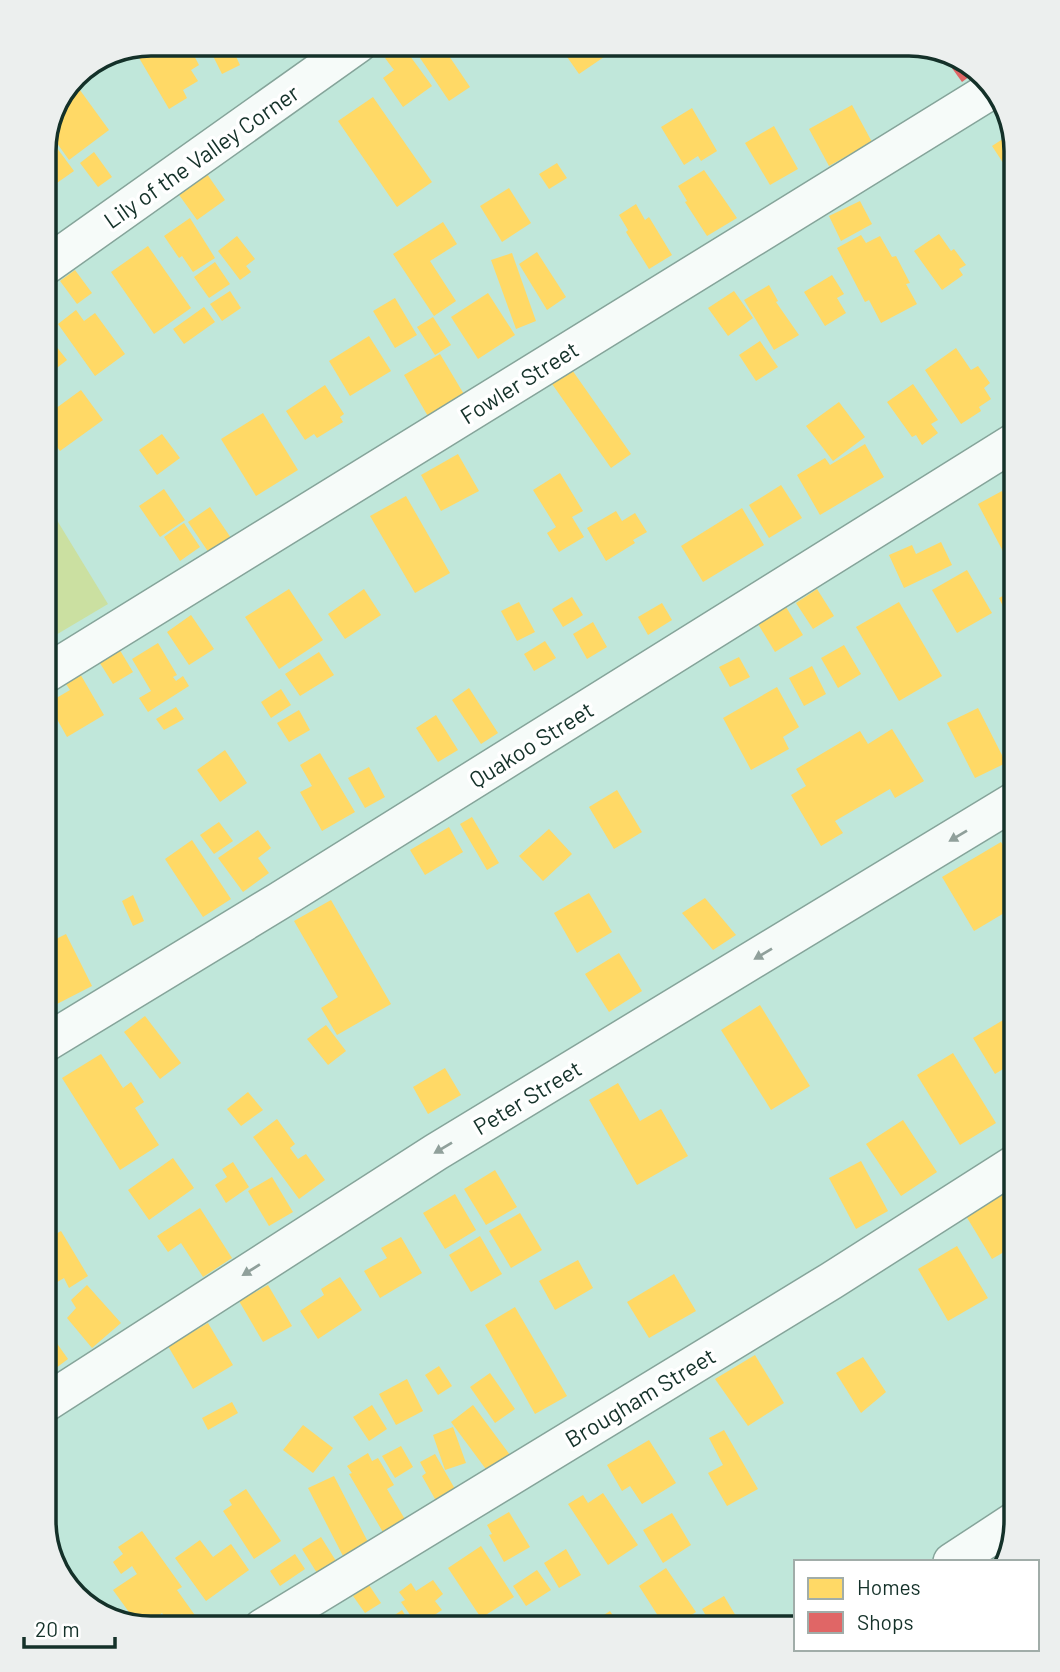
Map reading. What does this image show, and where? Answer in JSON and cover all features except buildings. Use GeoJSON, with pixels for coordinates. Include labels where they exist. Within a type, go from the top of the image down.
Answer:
{"type":"FeatureCollection","features":[{"type":"Feature","properties":{"kind":"street","name":"Lily of the Valley Corner"},"geometry":{"type":"LineString","coordinates":[[56,258],[341,56]]}},
{"type":"Feature","properties":{"kind":"street","name":"Fowler Street"},"geometry":{"type":"LineString","coordinates":[[56,668],[985,94]]}},
{"type":"Feature","properties":{"kind":"street","name":"Quakoo Street"},"geometry":{"type":"LineString","coordinates":[[56,1037],[279,901],[1004,448]]}},
{"type":"Feature","properties":{"kind":"street","name":"Peter Street"},"geometry":{"type":"LineString","coordinates":[[56,1396],[436,1152],[1004,807]]}},
{"type":"Feature","properties":{"kind":"street","name":"Brougham Street"},"geometry":{"type":"LineString","coordinates":[[282,1616],[819,1288],[1004,1171]]}},
{"type":"Feature","properties":{"kind":"street"},"geometry":{"type":"LineString","coordinates":[[955,1560],[1003,1528]]}},
{"type":"Feature","properties":{"kind":"green space"},"geometry":{"type":"Polygon","coordinates":[[[56,519],[108,604],[56,635],[56,519]]]}}]}
